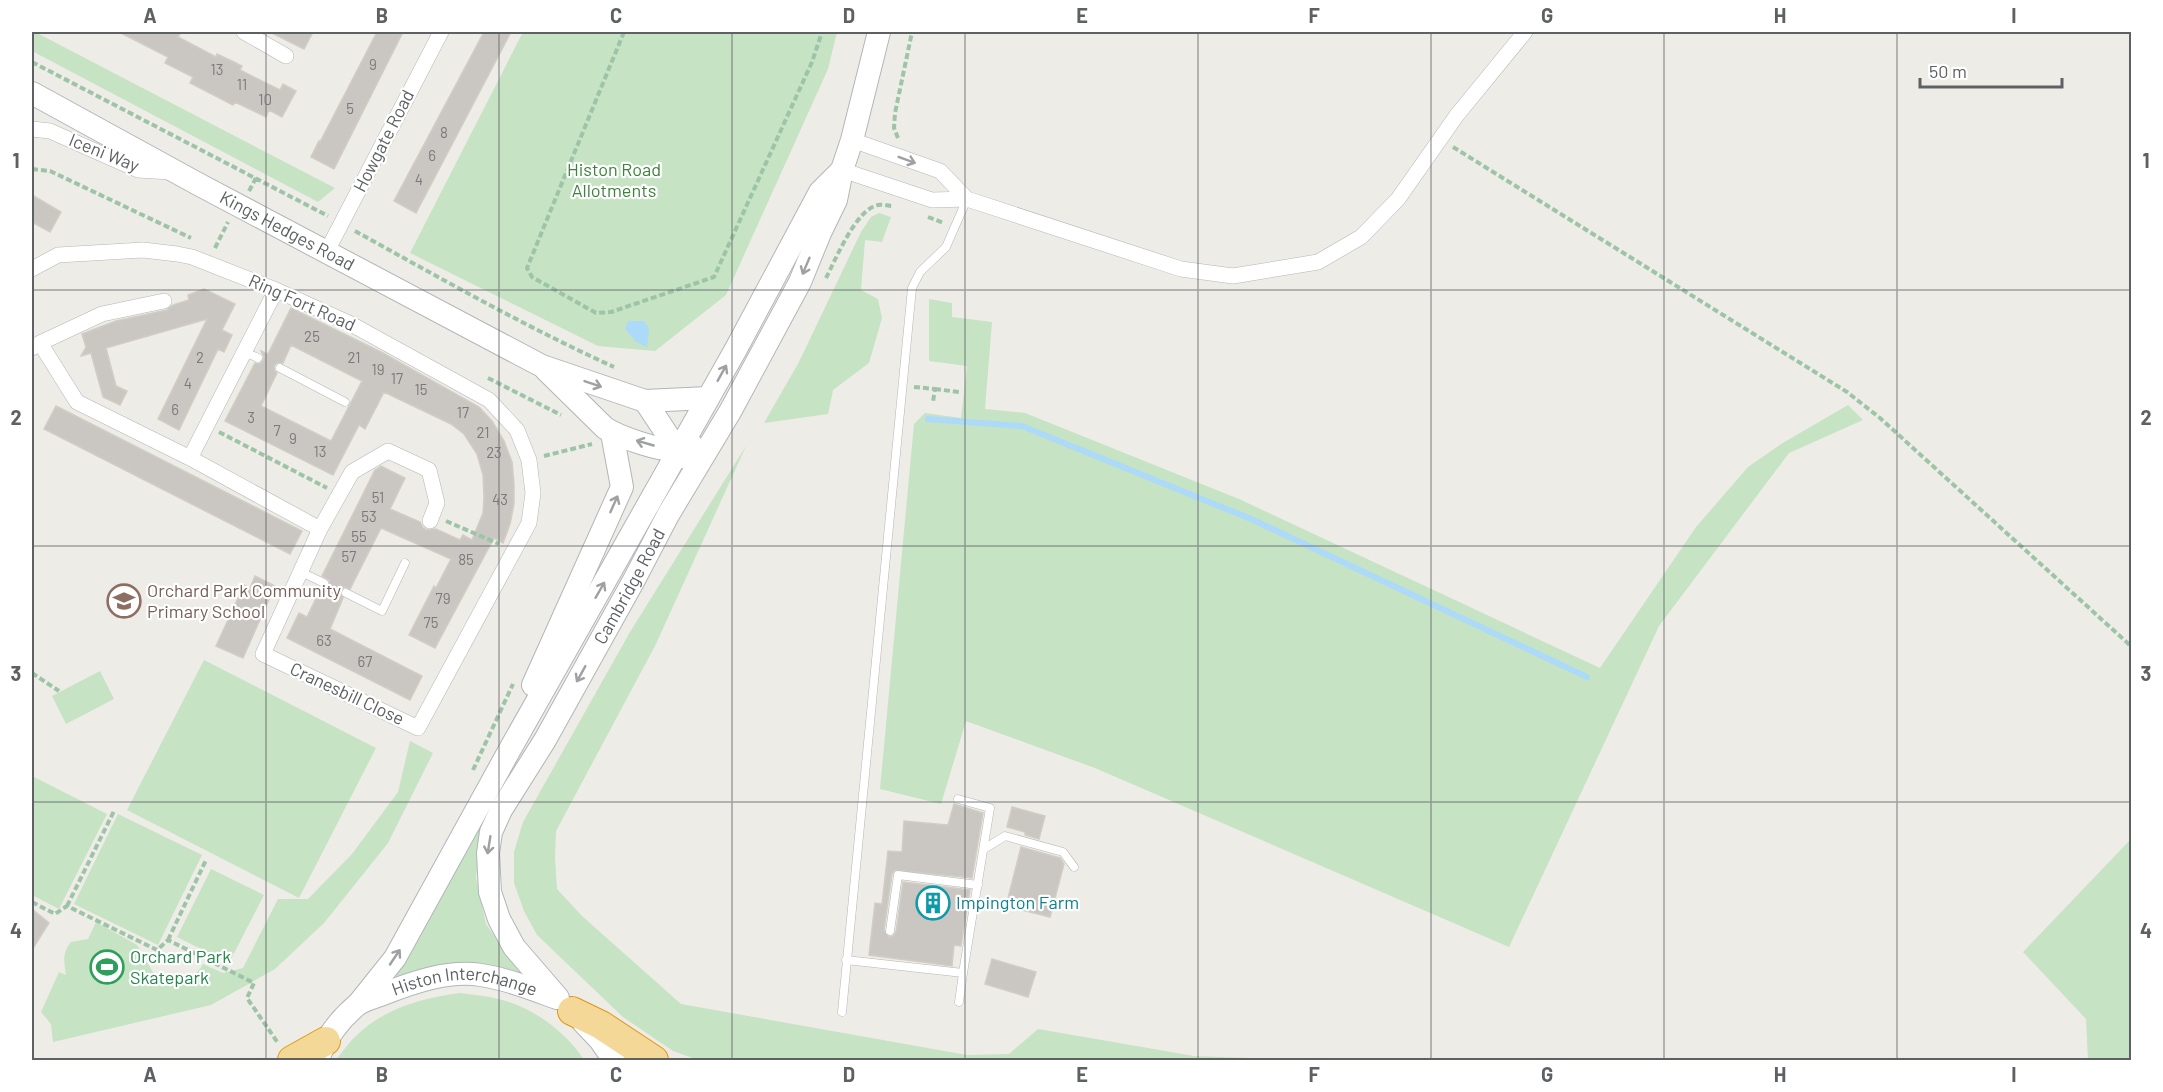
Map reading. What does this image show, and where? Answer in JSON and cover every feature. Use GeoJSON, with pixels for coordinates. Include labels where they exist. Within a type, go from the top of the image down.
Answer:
{"type":"FeatureCollection","features":[{"type":"Feature","properties":{"kind":"highway"},"geometry":{"type":"LineString","coordinates":[[565,1005],[601,1025],[654,1060]]}},
{"type":"Feature","properties":{"kind":"highway"},"geometry":{"type":"LineString","coordinates":[[283,1052],[321,1051]]}},
{"type":"Feature","properties":{"kind":"main road","name":"Cambridge Road"},"geometry":{"type":"LineString","coordinates":[[565,1005],[514,946],[499,918],[490,892],[488,853],[492,832],[501,810],[544,740],[800,282],[836,200],[879,32]]}},
{"type":"Feature","properties":{"kind":"main road","name":"Kings Hedges Road"},"geometry":{"type":"LineString","coordinates":[[32,93],[542,366],[645,401],[708,398]]}},
{"type":"Feature","properties":{"kind":"main road","name":"Cambridge Road"},"geometry":{"type":"LineString","coordinates":[[359,1003],[395,958],[708,398],[820,192],[842,170]]}},
{"type":"Feature","properties":{"kind":"main road","name":"Kings Hedges Road"},"geometry":{"type":"LineString","coordinates":[[542,366],[605,428],[606,437],[679,450]]}},
{"type":"Feature","properties":{"kind":"main road"},"geometry":{"type":"LineString","coordinates":[[645,401],[679,450],[691,476]]}},
{"type":"Feature","properties":{"kind":"main road"},"geometry":{"type":"LineString","coordinates":[[679,450],[701,439],[730,410]]}},
{"type":"Feature","properties":{"kind":"main road","name":"Cambridge Road"},"geometry":{"type":"LineString","coordinates":[[509,751],[540,666],[622,487],[606,437]]}},
{"type":"Feature","properties":{"kind":"main road","name":"Histon Interchange"},"geometry":{"type":"LineString","coordinates":[[321,1051],[342,1020],[359,1003],[416,981],[448,975],[480,975],[508,981],[565,1005],[600,1040],[614,1060]]}},
{"type":"Feature","properties":{"kind":"street"},"geometry":{"type":"LineString","coordinates":[[244,32],[286,56]]}},
{"type":"Feature","properties":{"kind":"street","name":"Howgate Road"},"geometry":{"type":"LineString","coordinates":[[327,251],[441,32]]}},
{"type":"Feature","properties":{"kind":"street"},"geometry":{"type":"LineString","coordinates":[[842,170],[932,200],[967,199],[1180,269],[1233,276],[1318,262],[1361,237],[1398,199],[1440,139],[1525,32]]}},
{"type":"Feature","properties":{"kind":"street","name":"Iceni Way"},"geometry":{"type":"LineString","coordinates":[[32,129],[50,131],[138,170],[177,172]]}},
{"type":"Feature","properties":{"kind":"street"},"geometry":{"type":"LineString","coordinates":[[852,140],[940,171],[967,199]]}},
{"type":"Feature","properties":{"kind":"street","name":"Ring Fort Road"},"geometry":{"type":"LineString","coordinates":[[32,269],[58,255],[143,250],[192,258],[276,290],[351,324],[489,400],[517,430],[529,460]]}},
{"type":"Feature","properties":{"kind":"street"},"geometry":{"type":"LineString","coordinates":[[190,458],[206,426],[251,355],[276,290]]}},
{"type":"Feature","properties":{"kind":"street"},"geometry":{"type":"LineString","coordinates":[[164,301],[102,314],[36,345],[77,402],[190,458],[320,529]]}},
{"type":"Feature","properties":{"kind":"street","name":"Cranesbill Close"},"geometry":{"type":"LineString","coordinates":[[431,518],[437,502],[429,470],[388,451],[352,472],[320,529],[263,654],[418,728],[529,523],[533,493],[529,460]]}},
{"type":"Feature","properties":{"kind":"lane"},"geometry":{"type":"LineString","coordinates":[[842,1012],[912,288],[920,272],[946,247],[967,199]]}},
{"type":"Feature","properties":{"kind":"lane"},"geometry":{"type":"LineString","coordinates":[[280,368],[345,402]]}},
{"type":"Feature","properties":{"kind":"lane"},"geometry":{"type":"LineString","coordinates":[[346,593],[382,611],[405,563]]}},
{"type":"Feature","properties":{"kind":"lane"},"geometry":{"type":"LineString","coordinates":[[301,572],[324,583]]}},
{"type":"Feature","properties":{"kind":"lane"},"geometry":{"type":"LineString","coordinates":[[958,799],[990,808],[959,1002]]}},
{"type":"Feature","properties":{"kind":"lane"},"geometry":{"type":"LineString","coordinates":[[984,849],[1005,836],[1063,852],[1074,867]]}},
{"type":"Feature","properties":{"kind":"lane"},"geometry":{"type":"LineString","coordinates":[[890,931],[898,875],[978,885]]}},
{"type":"Feature","properties":{"kind":"lane"},"geometry":{"type":"LineString","coordinates":[[846,960],[963,974]]}},
{"type":"Feature","properties":{"kind":"path"},"geometry":{"type":"LineString","coordinates":[[624,32],[527,268],[532,277],[596,313],[611,312],[714,277],[812,62],[822,32]]}},
{"type":"Feature","properties":{"kind":"path"},"geometry":{"type":"LineString","coordinates":[[901,143],[894,128],[894,120],[912,32]]}},
{"type":"Feature","properties":{"kind":"path"},"geometry":{"type":"LineString","coordinates":[[1440,139],[1847,392],[1880,418],[2132,647]]}},
{"type":"Feature","properties":{"kind":"path"},"geometry":{"type":"LineString","coordinates":[[32,169],[50,171],[186,236]]}},
{"type":"Feature","properties":{"kind":"path"},"geometry":{"type":"LineString","coordinates":[[925,388],[959,392]]}},
{"type":"Feature","properties":{"kind":"path"},"geometry":{"type":"LineString","coordinates":[[933,402],[935,389]]}},
{"type":"Feature","properties":{"kind":"path"},"geometry":{"type":"LineString","coordinates":[[206,426],[339,494]]}},
{"type":"Feature","properties":{"kind":"path"},"geometry":{"type":"LineString","coordinates":[[529,460],[606,437]]}},
{"type":"Feature","properties":{"kind":"path"},"geometry":{"type":"LineString","coordinates":[[431,518],[513,551]]}},
{"type":"Feature","properties":{"kind":"path"},"geometry":{"type":"LineString","coordinates":[[32,673],[58,692]]}},
{"type":"Feature","properties":{"kind":"path"},"geometry":{"type":"LineString","coordinates":[[470,777],[515,681]]}},
{"type":"Feature","properties":{"kind":"path"},"geometry":{"type":"LineString","coordinates":[[52,921],[55,914],[67,906],[114,811]]}},
{"type":"Feature","properties":{"kind":"path"},"geometry":{"type":"LineString","coordinates":[[67,906],[157,950],[168,940],[207,860]]}},
{"type":"Feature","properties":{"kind":"path"},"geometry":{"type":"LineString","coordinates":[[32,902],[55,914]]}},
{"type":"Feature","properties":{"kind":"path"},"geometry":{"type":"LineString","coordinates":[[168,940],[254,983],[247,998],[283,1052]]}},
{"type":"Feature","properties":{"kind":"green space"},"geometry":{"type":"Polygon","coordinates":[[[32,32],[335,188],[318,202],[32,51],[32,32]]]}},
{"type":"Feature","properties":{"kind":"green space","name":"Histon Road Allotments"},"geometry":{"type":"Polygon","coordinates":[[[523,32],[837,32],[828,69],[726,295],[655,351],[598,346],[410,253],[523,32]]]}},
{"type":"Feature","properties":{"kind":"green space"},"geometry":{"type":"Polygon","coordinates":[[[879,213],[891,217],[882,242],[865,240],[861,290],[878,299],[882,318],[869,363],[833,390],[828,414],[764,423],[799,362],[861,232],[871,217],[879,213]]]}},
{"type":"Feature","properties":{"kind":"green space"},"geometry":{"type":"Polygon","coordinates":[[[929,299],[952,303],[952,317],[992,322],[985,409],[1025,413],[1239,499],[1600,668],[1696,527],[1748,467],[1781,444],[1848,405],[1863,420],[1789,453],[1659,626],[1509,947],[1095,768],[966,721],[941,804],[880,789],[914,424],[925,413],[961,418],[967,366],[929,361],[929,299]]]}},
{"type":"Feature","properties":{"kind":"green space"},"geometry":{"type":"Polygon","coordinates":[[[746,446],[655,646],[556,831],[557,889],[582,916],[681,1004],[967,1055],[1009,1054],[1038,1029],[1194,1056],[1310,1060],[698,1060],[673,1051],[623,1017],[537,935],[524,911],[514,883],[514,852],[523,822],[630,632],[746,446]]]}},
{"type":"Feature","properties":{"kind":"green space"},"geometry":{"type":"Polygon","coordinates":[[[204,660],[376,748],[299,898],[127,810],[204,660]]]}},
{"type":"Feature","properties":{"kind":"green space"},"geometry":{"type":"Polygon","coordinates":[[[100,671],[114,699],[66,724],[52,696],[100,671]]]}},
{"type":"Feature","properties":{"kind":"green space"},"geometry":{"type":"Polygon","coordinates":[[[410,741],[433,753],[388,843],[324,923],[275,969],[211,1005],[53,1042],[51,1024],[41,1012],[59,972],[66,975],[64,957],[68,946],[71,942],[88,939],[96,922],[137,945],[154,974],[187,979],[203,964],[223,973],[243,968],[278,899],[308,899],[352,854],[398,792],[410,741]]]}},
{"type":"Feature","properties":{"kind":"green space"},"geometry":{"type":"Polygon","coordinates":[[[32,776],[107,814],[59,909],[32,895],[32,776]]]}},
{"type":"Feature","properties":{"kind":"green space"},"geometry":{"type":"Polygon","coordinates":[[[118,814],[202,855],[158,945],[74,904],[118,814]]]}},
{"type":"Feature","properties":{"kind":"green space"},"geometry":{"type":"Polygon","coordinates":[[[486,815],[489,817],[480,839],[476,878],[486,924],[502,947],[528,976],[482,964],[461,962],[440,965],[399,978],[396,975],[486,815]]]}},
{"type":"Feature","properties":{"kind":"green space"},"geometry":{"type":"Polygon","coordinates":[[[2131,839],[2132,901],[2129,903],[2132,906],[2131,1060],[2088,1060],[2086,1019],[2023,952],[2131,839]]]}},
{"type":"Feature","properties":{"kind":"green space"},"geometry":{"type":"Polygon","coordinates":[[[211,869],[264,895],[229,963],[177,937],[211,869]]]}},
{"type":"Feature","properties":{"kind":"green space"},"geometry":{"type":"Polygon","coordinates":[[[460,993],[497,999],[538,1015],[569,1040],[584,1060],[336,1060],[354,1038],[392,1011],[418,1001],[460,993]]]}},
{"type":"Feature","properties":{"kind":"water"},"geometry":{"type":"Polygon","coordinates":[[[628,321],[644,321],[649,329],[647,347],[636,342],[625,329],[628,321]]]}},
{"type":"Feature","properties":{"kind":"building"},"geometry":{"type":"Polygon","coordinates":[[[119,32],[181,32],[178,37],[216,57],[217,54],[242,66],[240,70],[280,90],[283,84],[296,91],[282,117],[269,110],[266,117],[235,102],[233,105],[190,83],[193,77],[165,63],[168,57],[119,32]]]}},
{"type":"Feature","properties":{"kind":"building"},"geometry":{"type":"Polygon","coordinates":[[[270,32],[313,32],[304,49],[270,32]]]}},
{"type":"Feature","properties":{"kind":"building"},"geometry":{"type":"Polygon","coordinates":[[[377,32],[403,32],[334,169],[311,157],[377,32]]]}},
{"type":"Feature","properties":{"kind":"building"},"geometry":{"type":"Polygon","coordinates":[[[484,32],[511,32],[416,213],[394,201],[484,32]]]}},
{"type":"Feature","properties":{"kind":"building"},"geometry":{"type":"Polygon","coordinates":[[[32,195],[61,212],[50,232],[32,222],[32,195]]]}},
{"type":"Feature","properties":{"kind":"building"},"geometry":{"type":"Polygon","coordinates":[[[204,289],[235,304],[222,330],[232,335],[224,352],[218,349],[179,430],[158,419],[207,319],[106,348],[116,386],[127,391],[120,405],[103,397],[91,353],[81,356],[86,347],[82,334],[116,321],[167,310],[173,305],[189,300],[188,295],[204,289]]]}},
{"type":"Feature","properties":{"kind":"building"},"geometry":{"type":"Polygon","coordinates":[[[291,308],[383,353],[479,407],[492,421],[504,441],[512,462],[514,484],[514,504],[510,524],[503,543],[494,538],[435,648],[409,635],[434,586],[436,588],[451,559],[381,528],[350,589],[345,587],[340,591],[343,598],[330,629],[422,676],[410,700],[287,638],[299,613],[307,617],[321,588],[325,589],[329,586],[329,580],[322,576],[375,470],[381,466],[405,478],[390,509],[420,522],[427,530],[436,529],[460,540],[463,535],[472,540],[483,513],[484,497],[483,475],[477,454],[464,434],[451,424],[384,392],[365,429],[359,425],[333,475],[225,421],[255,363],[259,364],[263,361],[261,351],[268,354],[291,308]],[[291,345],[283,363],[277,363],[274,366],[277,373],[261,406],[331,441],[362,381],[291,345]]]}},
{"type":"Feature","properties":{"kind":"building"},"geometry":{"type":"Polygon","coordinates":[[[56,406],[302,531],[290,554],[44,429],[56,406]]]}},
{"type":"Feature","properties":{"kind":"building"},"geometry":{"type":"Polygon","coordinates":[[[255,576],[275,586],[243,658],[216,646],[244,585],[250,588],[255,576]]]}},
{"type":"Feature","properties":{"kind":"building"},"geometry":{"type":"Polygon","coordinates":[[[954,804],[983,813],[972,878],[895,870],[892,874],[884,930],[889,937],[896,932],[903,882],[970,890],[961,946],[954,945],[952,966],[869,955],[875,903],[882,904],[888,851],[902,852],[904,821],[948,825],[954,804]]]}},
{"type":"Feature","properties":{"kind":"building"},"geometry":{"type":"Polygon","coordinates":[[[1012,807],[1045,816],[1039,839],[1007,827],[1012,807]]]}},
{"type":"Feature","properties":{"kind":"building"},"geometry":{"type":"Polygon","coordinates":[[[1021,847],[1060,858],[1064,864],[1050,917],[1006,906],[1021,847]]]}},
{"type":"Feature","properties":{"kind":"building"},"geometry":{"type":"Polygon","coordinates":[[[32,909],[49,923],[32,950],[32,909]]]}},
{"type":"Feature","properties":{"kind":"building"},"geometry":{"type":"Polygon","coordinates":[[[992,959],[1036,972],[1028,997],[985,984],[992,959]]]}},
{"type":"Feature","properties":{"kind":"waterway"},"geometry":{"type":"LineString","coordinates":[[928,419],[1022,426],[1251,519],[1587,677]]}},
{"type":"Feature","properties":{"kind":"place","name":"Orchard Park Community Primary School"},"geometry":{"type":"Point","coordinates":[124,601]}},
{"type":"Feature","properties":{"kind":"place","name":"Impington Farm"},"geometry":{"type":"Point","coordinates":[933,903]}},
{"type":"Feature","properties":{"kind":"place","name":"Orchard Park Skatepark"},"geometry":{"type":"Point","coordinates":[107,967]}}]}
